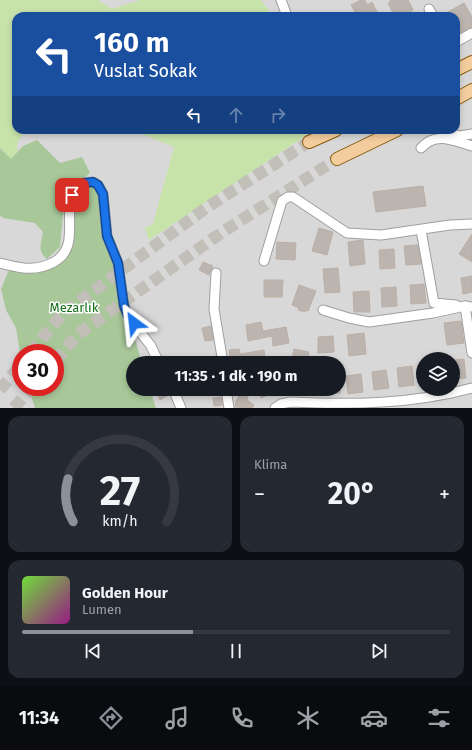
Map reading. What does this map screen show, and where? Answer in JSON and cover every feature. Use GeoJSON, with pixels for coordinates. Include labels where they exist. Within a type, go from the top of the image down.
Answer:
{"type":"FeatureCollection","features":[{"type":"Feature","properties":{"kind":"main road"},"geometry":{"type":"LineString","coordinates":[[460,67],[472,62]]}},
{"type":"Feature","properties":{"kind":"main road"},"geometry":{"type":"LineString","coordinates":[[460,97],[472,90]]}},
{"type":"Feature","properties":{"kind":"main road"},"geometry":{"type":"LineString","coordinates":[[309,142],[327,134]]}},
{"type":"Feature","properties":{"kind":"main road"},"geometry":{"type":"LineString","coordinates":[[336,159],[389,134]]}},
{"type":"Feature","properties":{"kind":"street"},"geometry":{"type":"LineString","coordinates":[[280,0],[285,12]]}},
{"type":"Feature","properties":{"kind":"street"},"geometry":{"type":"LineString","coordinates":[[460,40],[472,33]]}},
{"type":"Feature","properties":{"kind":"street"},"geometry":{"type":"LineString","coordinates":[[453,134],[460,136],[472,134]]}},
{"type":"Feature","properties":{"kind":"street"},"geometry":{"type":"LineString","coordinates":[[421,148],[425,143],[433,139],[440,138],[472,146]]}},
{"type":"Feature","properties":{"kind":"street"},"geometry":{"type":"LineString","coordinates":[[0,263],[24,268],[38,268],[49,265],[58,260],[65,252],[69,239],[70,204],[72,195],[84,183],[93,182],[98,185],[103,194],[107,236],[118,263],[124,306],[128,316],[151,346],[156,356]]}},
{"type":"Feature","properties":{"kind":"street"},"geometry":{"type":"LineString","coordinates":[[264,261],[282,201],[288,197],[293,197],[347,233],[381,235],[450,225],[472,224]]}},
{"type":"Feature","properties":{"kind":"street"},"geometry":{"type":"LineString","coordinates":[[421,230],[434,303],[468,307]]}},
{"type":"Feature","properties":{"kind":"street"},"geometry":{"type":"LineString","coordinates":[[216,273],[214,308],[222,356]]}},
{"type":"Feature","properties":{"kind":"street"},"geometry":{"type":"LineString","coordinates":[[323,310],[369,322],[468,307]]}},
{"type":"Feature","properties":{"kind":"street"},"geometry":{"type":"LineString","coordinates":[[468,307],[472,353]]}},
{"type":"Feature","properties":{"kind":"street"},"geometry":{"type":"LineString","coordinates":[[275,408],[281,404],[290,402],[357,404],[424,399],[472,388]]}},
{"type":"Feature","properties":{"kind":"street"},"geometry":{"type":"LineString","coordinates":[[176,396],[182,408]]}},
{"type":"Feature","properties":{"kind":"street"},"geometry":{"type":"LineString","coordinates":[[227,396],[229,408]]}},
{"type":"Feature","properties":{"kind":"shaded area"},"geometry":{"type":"Polygon","coordinates":[[[0,0],[472,0],[472,408],[0,408],[0,0]]]}},
{"type":"Feature","properties":{"kind":"green space"},"geometry":{"type":"Polygon","coordinates":[[[0,0],[98,0],[112,9],[140,0],[261,0],[270,12],[12,12],[12,134],[23,134],[17,144],[18,151],[11,159],[0,148],[0,0]]]}},
{"type":"Feature","properties":{"kind":"green space"},"geometry":{"type":"Polygon","coordinates":[[[142,134],[308,134],[149,240],[145,228],[153,224],[174,147],[142,134]]]}},
{"type":"Feature","properties":{"kind":"green space"},"geometry":{"type":"Polygon","coordinates":[[[37,140],[60,163],[82,157],[90,173],[65,194],[60,247],[47,259],[41,250],[43,232],[35,223],[3,218],[0,215],[0,148],[11,159],[23,146],[37,140]]]}},
{"type":"Feature","properties":{"kind":"green space","name":"Mezarlık"},"geometry":{"type":"Polygon","coordinates":[[[98,185],[128,316],[140,356],[126,356],[126,396],[152,396],[156,408],[35,408],[31,396],[64,396],[64,344],[19,344],[16,328],[6,310],[1,289],[11,265],[53,262],[70,230],[72,195],[98,185]]]}},
{"type":"Feature","properties":{"kind":"building"},"geometry":{"type":"Polygon","coordinates":[[[361,0],[365,0],[367,5],[372,2],[377,12],[355,12],[351,5],[361,0]]]}},
{"type":"Feature","properties":{"kind":"building"},"geometry":{"type":"Polygon","coordinates":[[[390,0],[408,0],[413,10],[409,12],[392,12],[388,3],[391,2],[390,0]]]}},
{"type":"Feature","properties":{"kind":"building"},"geometry":{"type":"Polygon","coordinates":[[[464,3],[472,17],[472,27],[460,33],[460,12],[448,12],[464,3]]]}},
{"type":"Feature","properties":{"kind":"building"},"geometry":{"type":"Polygon","coordinates":[[[423,186],[426,206],[376,212],[373,192],[423,186]]]}},
{"type":"Feature","properties":{"kind":"building"},"geometry":{"type":"Polygon","coordinates":[[[319,228],[333,232],[327,255],[312,251],[319,228]]]}},
{"type":"Feature","properties":{"kind":"building"},"geometry":{"type":"Polygon","coordinates":[[[472,234],[472,262],[459,254],[472,234]]]}},
{"type":"Feature","properties":{"kind":"building"},"geometry":{"type":"Polygon","coordinates":[[[363,240],[365,264],[350,266],[348,242],[363,240]]]}},
{"type":"Feature","properties":{"kind":"building"},"geometry":{"type":"Polygon","coordinates":[[[277,242],[296,243],[295,260],[276,259],[277,242]]]}},
{"type":"Feature","properties":{"kind":"building"},"geometry":{"type":"Polygon","coordinates":[[[418,245],[421,264],[406,265],[404,246],[418,245]]]}},
{"type":"Feature","properties":{"kind":"building"},"geometry":{"type":"Polygon","coordinates":[[[394,249],[395,268],[380,269],[379,250],[394,249]]]}},
{"type":"Feature","properties":{"kind":"building"},"geometry":{"type":"Polygon","coordinates":[[[203,262],[213,266],[209,275],[199,270],[203,262]]]}},
{"type":"Feature","properties":{"kind":"building"},"geometry":{"type":"Polygon","coordinates":[[[338,268],[340,292],[325,293],[323,269],[338,268]]]}},
{"type":"Feature","properties":{"kind":"building"},"geometry":{"type":"Polygon","coordinates":[[[472,276],[472,292],[463,294],[461,278],[472,276]]]}},
{"type":"Feature","properties":{"kind":"building"},"geometry":{"type":"Polygon","coordinates":[[[264,280],[283,280],[282,297],[264,297],[264,280]]]}},
{"type":"Feature","properties":{"kind":"building"},"geometry":{"type":"Polygon","coordinates":[[[424,284],[426,303],[411,304],[410,285],[424,284]]]}},
{"type":"Feature","properties":{"kind":"building"},"geometry":{"type":"Polygon","coordinates":[[[299,285],[316,291],[308,311],[305,310],[305,312],[298,310],[299,308],[292,305],[299,285]]]}},
{"type":"Feature","properties":{"kind":"building"},"geometry":{"type":"Polygon","coordinates":[[[396,287],[397,306],[382,307],[381,288],[396,287]]]}},
{"type":"Feature","properties":{"kind":"building"},"geometry":{"type":"Polygon","coordinates":[[[369,291],[370,312],[354,312],[353,292],[369,291]]]}},
{"type":"Feature","properties":{"kind":"building"},"geometry":{"type":"Polygon","coordinates":[[[461,321],[464,343],[447,345],[444,323],[461,321]]]}},
{"type":"Feature","properties":{"kind":"building"},"geometry":{"type":"Polygon","coordinates":[[[261,322],[263,331],[286,327],[289,343],[273,346],[272,336],[248,341],[246,325],[261,322]]]}},
{"type":"Feature","properties":{"kind":"building"},"geometry":{"type":"Polygon","coordinates":[[[211,326],[213,340],[205,341],[202,328],[211,326]]]}},
{"type":"Feature","properties":{"kind":"building"},"geometry":{"type":"Polygon","coordinates":[[[364,333],[366,354],[349,356],[347,335],[364,333]]]}},
{"type":"Feature","properties":{"kind":"building"},"geometry":{"type":"Polygon","coordinates":[[[333,336],[334,352],[318,353],[318,337],[333,336]]]}},
{"type":"Feature","properties":{"kind":"building"},"geometry":{"type":"Polygon","coordinates":[[[239,349],[240,354],[264,350],[265,356],[230,356],[229,350],[239,349]]]}},
{"type":"Feature","properties":{"kind":"building"},"geometry":{"type":"Polygon","coordinates":[[[294,349],[309,352],[308,356],[292,356],[294,349]]]}},
{"type":"Feature","properties":{"kind":"building"},"geometry":{"type":"Polygon","coordinates":[[[460,359],[464,359],[466,378],[460,378],[460,359]]]}},
{"type":"Feature","properties":{"kind":"building"},"geometry":{"type":"Polygon","coordinates":[[[412,366],[414,385],[399,387],[397,368],[412,366]]]}},
{"type":"Feature","properties":{"kind":"building"},"geometry":{"type":"Polygon","coordinates":[[[386,370],[389,388],[374,390],[372,372],[386,370]]]}},
{"type":"Feature","properties":{"kind":"building"},"geometry":{"type":"Polygon","coordinates":[[[361,374],[363,392],[348,394],[346,376],[361,374]]]}},
{"type":"Feature","properties":{"kind":"building"},"geometry":{"type":"Polygon","coordinates":[[[158,396],[167,396],[160,400],[158,396]]]}},
{"type":"Feature","properties":{"kind":"building"},"geometry":{"type":"Polygon","coordinates":[[[239,396],[248,396],[247,400],[254,405],[252,408],[235,407],[239,396]]]}},
{"type":"Feature","properties":{"kind":"building"},"geometry":{"type":"Polygon","coordinates":[[[221,397],[222,405],[214,406],[213,398],[221,397]]]}},
{"type":"Feature","properties":{"kind":"tunnel"},"geometry":{"type":"LineString","coordinates":[[37,344],[62,314],[206,208],[309,142]]}},
{"type":"Feature","properties":{"kind":"tunnel"},"geometry":{"type":"LineString","coordinates":[[64,350],[78,334],[221,233],[337,159]]}},
{"type":"Feature","properties":{"kind":"tunnel"},"geometry":{"type":"LineString","coordinates":[[0,390],[12,375]]}},
{"type":"Feature","properties":{"kind":"tunnel"},"geometry":{"type":"LineString","coordinates":[[14,408],[24,396]]}},
{"type":"Feature","properties":{"kind":"route"},"geometry":{"type":"LineString","coordinates":[[72,195],[84,183],[93,182],[98,185],[103,194],[107,236],[118,263],[121,294],[124,306],[128,316],[134,323]]}}]}
